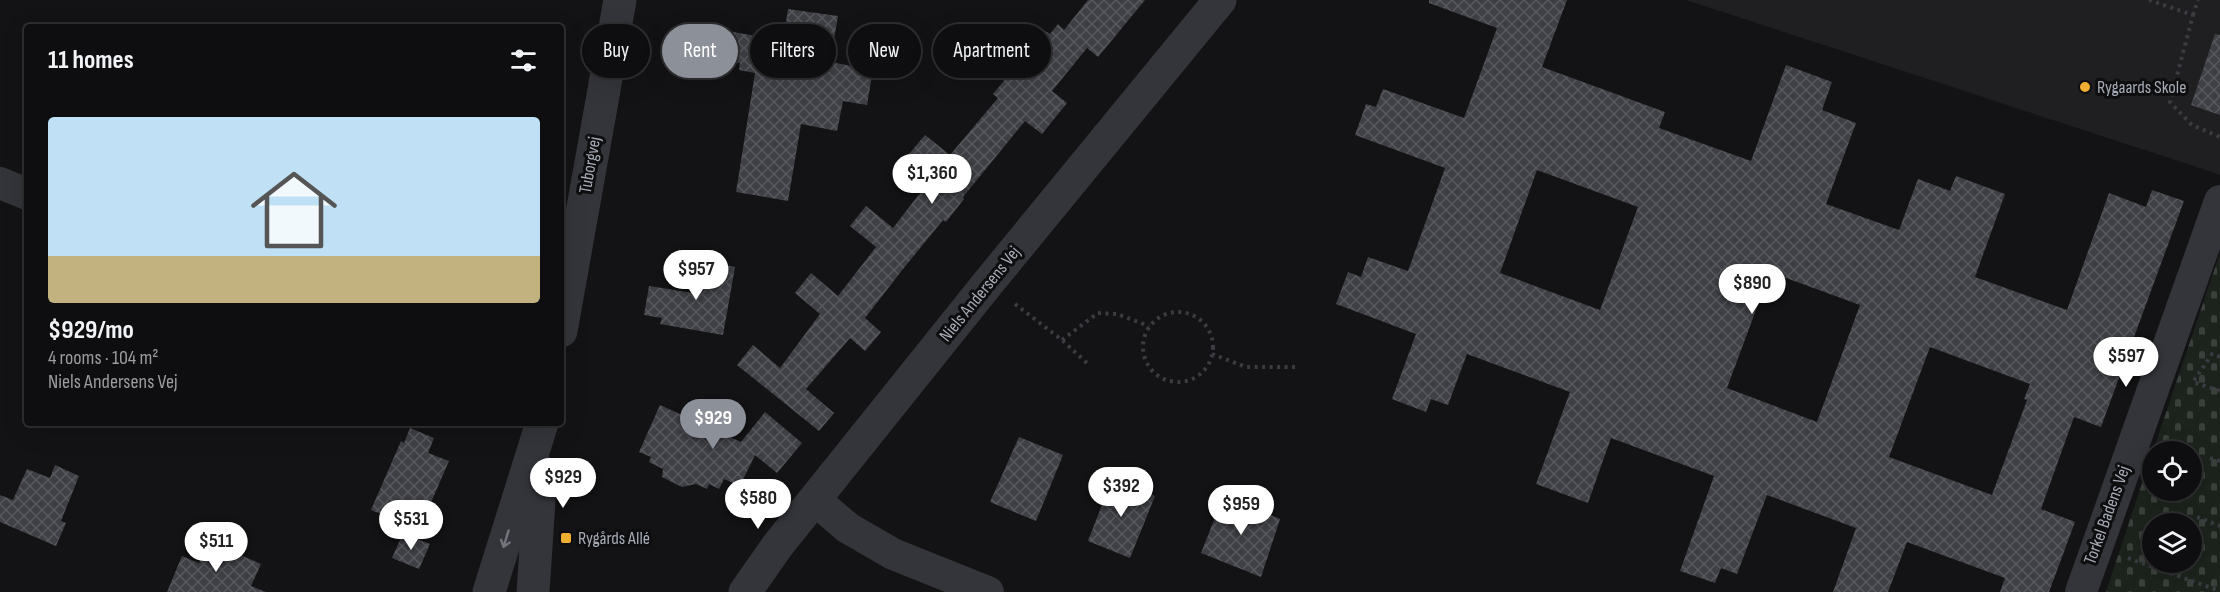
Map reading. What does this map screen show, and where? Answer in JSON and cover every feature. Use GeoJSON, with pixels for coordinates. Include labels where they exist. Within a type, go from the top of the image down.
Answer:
{"type":"FeatureCollection","features":[{"type":"Feature","properties":{"kind":"street","name":"Tuborgvej"},"geometry":{"type":"LineString","coordinates":[[564,314],[620,0]]}},
{"type":"Feature","properties":{"kind":"street","name":"Niels Andersens Vej"},"geometry":{"type":"LineString","coordinates":[[745,592],[778,545],[988,283],[1220,0]]}},
{"type":"Feature","properties":{"kind":"street"},"geometry":{"type":"LineString","coordinates":[[0,183],[24,193]]}},
{"type":"Feature","properties":{"kind":"street","name":"Torkel Badens Vej"},"geometry":{"type":"LineString","coordinates":[[2081,592],[2220,201]]}},
{"type":"Feature","properties":{"kind":"street"},"geometry":{"type":"LineString","coordinates":[[489,592],[543,426]]}},
{"type":"Feature","properties":{"kind":"street"},"geometry":{"type":"LineString","coordinates":[[532,592],[544,426]]}},
{"type":"Feature","properties":{"kind":"street"},"geometry":{"type":"LineString","coordinates":[[815,500],[848,528],[893,554],[988,592]]}},
{"type":"Feature","properties":{"kind":"path"},"geometry":{"type":"LineString","coordinates":[[2149,0],[2193,15]]}},
{"type":"Feature","properties":{"kind":"path"},"geometry":{"type":"LineString","coordinates":[[2198,0],[2170,102],[2192,126],[2220,137]]}},
{"type":"Feature","properties":{"kind":"path"},"geometry":{"type":"LineString","coordinates":[[988,283],[1062,340],[1088,364]]}},
{"type":"Feature","properties":{"kind":"path"},"geometry":{"type":"LineString","coordinates":[[1189,312],[1207,325],[1214,346],[1212,354],[1208,368],[1190,381],[1168,382],[1149,369],[1142,347],[1149,326],[1167,313],[1189,312]]}},
{"type":"Feature","properties":{"kind":"path"},"geometry":{"type":"LineString","coordinates":[[1062,340],[1098,313],[1117,314],[1149,326]]}},
{"type":"Feature","properties":{"kind":"path"},"geometry":{"type":"LineString","coordinates":[[1212,354],[1246,367],[1295,367]]}},
{"type":"Feature","properties":{"kind":"path"},"geometry":{"type":"LineString","coordinates":[[2220,357],[2212,354],[2193,382],[2220,391]]}},
{"type":"Feature","properties":{"kind":"path"},"geometry":{"type":"LineString","coordinates":[[2210,458],[2220,461]]}},
{"type":"Feature","properties":{"kind":"path"},"geometry":{"type":"LineString","coordinates":[[2202,519],[2220,526]]}},
{"type":"Feature","properties":{"kind":"path"},"geometry":{"type":"LineString","coordinates":[[2096,547],[2220,591]]}},
{"type":"Feature","properties":{"kind":"shaded area","name":"Rygaards Skole"},"geometry":{"type":"Polygon","coordinates":[[[1686,0],[2220,0],[2220,175],[2215,173],[1686,0]]]}},
{"type":"Feature","properties":{"kind":"green space"},"geometry":{"type":"Polygon","coordinates":[[[2220,253],[2220,592],[2106,592],[2142,483],[2142,501],[2202,501],[2202,441],[2156,441],[2220,253]]]}},
{"type":"Feature","properties":{"kind":"building"},"geometry":{"type":"Polygon","coordinates":[[[1088,0],[1145,0],[1098,57],[1087,48],[1052,91],[1067,103],[1042,134],[1025,121],[963,197],[964,199],[946,222],[943,220],[903,269],[865,318],[881,332],[865,351],[850,338],[806,389],[834,413],[819,431],[737,365],[753,345],[780,368],[820,314],[795,293],[811,273],[838,296],[876,247],[850,226],[866,206],[893,228],[934,175],[909,154],[925,135],[950,155],[998,98],[993,94],[1006,78],[1051,78],[1051,33],[1058,24],[1064,30],[1088,0]]]}},
{"type":"Feature","properties":{"kind":"building"},"geometry":{"type":"Polygon","coordinates":[[[1429,0],[1567,0],[1542,67],[1665,112],[1659,128],[1751,161],[1786,65],[1832,82],[1822,110],[1856,123],[1826,204],[1899,230],[1918,179],[1950,191],[1956,176],[2005,194],[1975,277],[2067,310],[2109,193],[2146,207],[2152,190],[2184,201],[2101,427],[2074,417],[2041,509],[2075,522],[2049,592],[2000,592],[2005,578],[1907,542],[1888,592],[1833,592],[1856,528],[1767,495],[1737,574],[1721,568],[1715,583],[1680,571],[1714,476],[1611,438],[1588,503],[1536,484],[1570,392],[1467,354],[1448,405],[1431,399],[1426,412],[1392,399],[1416,334],[1336,304],[1348,272],[1361,277],[1368,257],[1408,271],[1445,168],[1355,135],[1366,104],[1376,107],[1383,89],[1464,118],[1497,28],[1429,3],[1429,0]],[[1537,170],[1500,273],[1600,310],[1638,207],[1537,170]],[[1770,272],[1727,388],[1817,422],[1860,305],[1770,272]],[[1930,347],[1889,457],[1992,495],[2027,400],[2024,399],[2030,384],[1930,347]]]}},
{"type":"Feature","properties":{"kind":"building"},"geometry":{"type":"Polygon","coordinates":[[[788,9],[838,16],[836,28],[836,24],[786,24],[788,9]]]}},
{"type":"Feature","properties":{"kind":"building"},"geometry":{"type":"Polygon","coordinates":[[[738,33],[750,35],[750,72],[739,70],[738,33]]]}},
{"type":"Feature","properties":{"kind":"building"},"geometry":{"type":"Polygon","coordinates":[[[2215,34],[2220,35],[2220,115],[2191,105],[2215,34]]]}},
{"type":"Feature","properties":{"kind":"building"},"geometry":{"type":"Polygon","coordinates":[[[836,63],[848,65],[848,78],[872,78],[867,105],[843,101],[837,131],[801,124],[788,201],[736,192],[754,78],[836,78],[836,63]]]}},
{"type":"Feature","properties":{"kind":"building"},"geometry":{"type":"Polygon","coordinates":[[[701,260],[735,267],[723,335],[660,324],[662,318],[644,315],[649,286],[694,293],[701,260]]]}},
{"type":"Feature","properties":{"kind":"building"},"geometry":{"type":"Polygon","coordinates":[[[660,405],[741,442],[765,412],[802,443],[777,473],[755,455],[740,486],[724,479],[719,489],[709,484],[707,489],[696,484],[682,487],[662,477],[663,469],[649,462],[651,457],[639,452],[660,405]]]}},
{"type":"Feature","properties":{"kind":"building"},"geometry":{"type":"Polygon","coordinates":[[[410,428],[434,438],[428,453],[449,461],[419,530],[371,510],[401,441],[404,443],[410,428]]]}},
{"type":"Feature","properties":{"kind":"building"},"geometry":{"type":"Polygon","coordinates":[[[1019,437],[1063,455],[1036,521],[990,502],[1019,437]]]}},
{"type":"Feature","properties":{"kind":"building"},"geometry":{"type":"Polygon","coordinates":[[[55,465],[79,476],[61,521],[66,523],[56,546],[0,522],[0,495],[13,500],[27,469],[50,478],[55,465]]]}},
{"type":"Feature","properties":{"kind":"building"},"geometry":{"type":"Polygon","coordinates":[[[1112,479],[1155,496],[1130,558],[1088,541],[1112,479]]]}},
{"type":"Feature","properties":{"kind":"building"},"geometry":{"type":"Polygon","coordinates":[[[1224,495],[1280,519],[1261,577],[1201,553],[1224,495]]]}},
{"type":"Feature","properties":{"kind":"building"},"geometry":{"type":"Polygon","coordinates":[[[403,533],[430,544],[419,569],[392,558],[403,533]]]}},
{"type":"Feature","properties":{"kind":"building"},"geometry":{"type":"Polygon","coordinates":[[[208,541],[261,564],[251,586],[266,592],[167,592],[182,556],[199,563],[208,541]]]}},
{"type":"Feature","properties":{"kind":"place","name":"Rygaards Skole"},"geometry":{"type":"Point","coordinates":[2085,87]}},
{"type":"Feature","properties":{"kind":"place","name":"Rygårds Allé"},"geometry":{"type":"Point","coordinates":[566,538]}}]}
